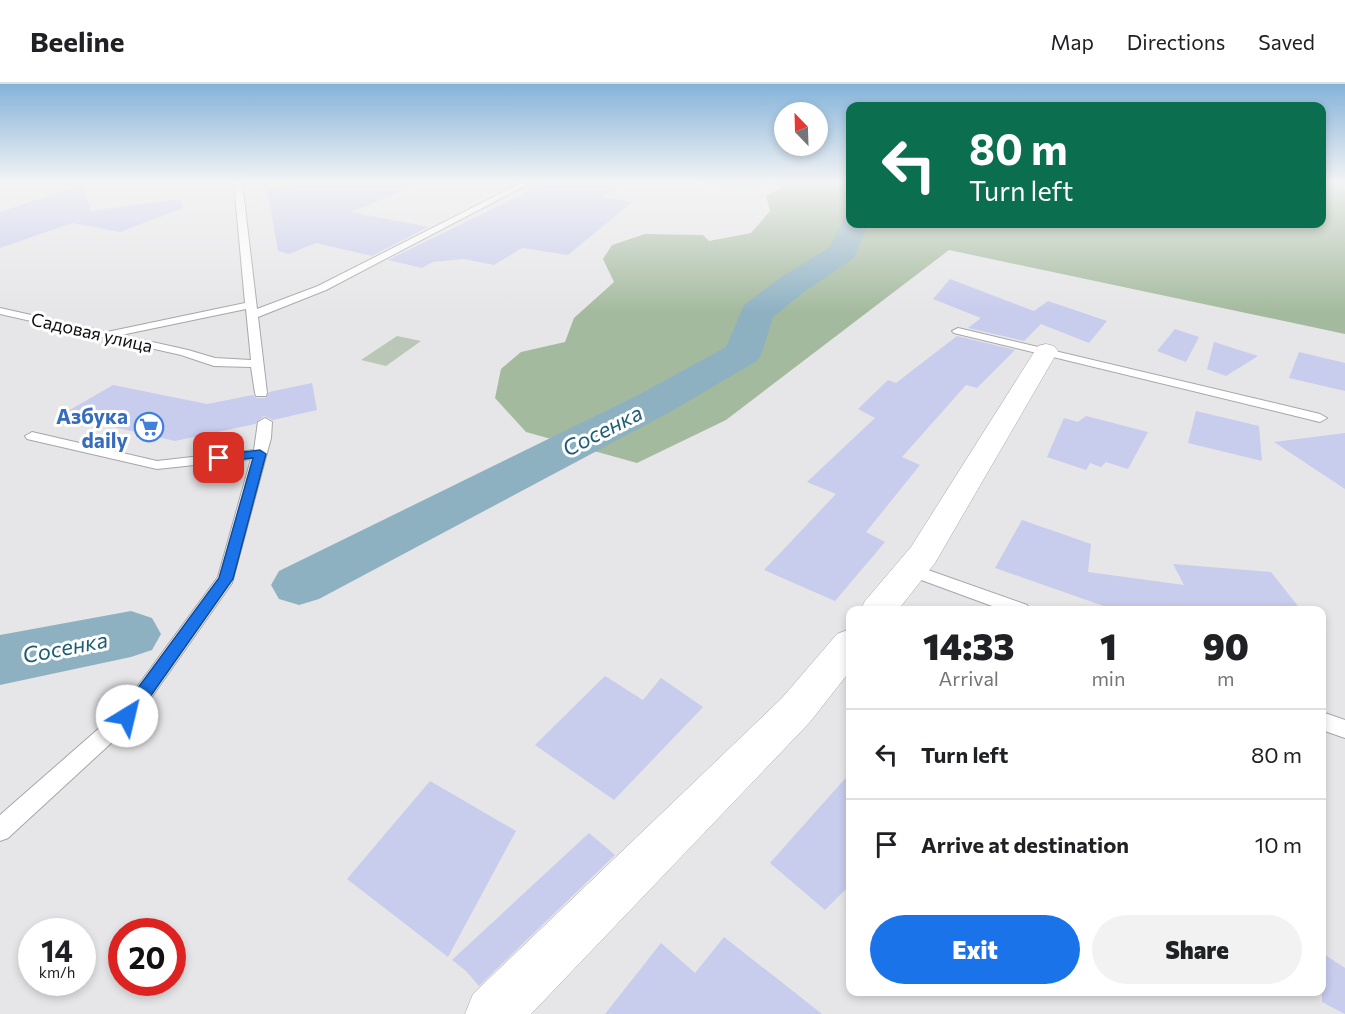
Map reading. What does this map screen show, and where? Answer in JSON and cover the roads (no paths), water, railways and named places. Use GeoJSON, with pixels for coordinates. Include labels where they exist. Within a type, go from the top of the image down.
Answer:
{"type":"FeatureCollection","features":[{"type":"Feature","properties":{"kind":"street"},"geometry":{"type":"LineString","coordinates":[[881,606],[923,555],[1046,351]]}},
{"type":"Feature","properties":{"kind":"street"},"geometry":{"type":"LineString","coordinates":[[493,1014],[796,710],[846,649]]}},
{"type":"Feature","properties":{"kind":"lane"},"geometry":{"type":"LineString","coordinates":[[242,225],[261,393]]}},
{"type":"Feature","properties":{"kind":"lane"},"geometry":{"type":"LineString","coordinates":[[105,334],[251,310],[322,288],[444,225]]}},
{"type":"Feature","properties":{"kind":"lane","name":"Садовая улица"},"geometry":{"type":"LineString","coordinates":[[0,310],[184,352],[214,362],[257,364]]}},
{"type":"Feature","properties":{"kind":"lane"},"geometry":{"type":"LineString","coordinates":[[958,331],[1320,418]]}},
{"type":"Feature","properties":{"kind":"lane"},"geometry":{"type":"LineString","coordinates":[[0,830],[127,716],[226,579],[260,454],[265,422]]}},
{"type":"Feature","properties":{"kind":"lane"},"geometry":{"type":"LineString","coordinates":[[32,436],[157,465],[260,454]]}},
{"type":"Feature","properties":{"kind":"lane"},"geometry":{"type":"LineString","coordinates":[[911,570],[1010,606]]}},
{"type":"Feature","properties":{"kind":"lane"},"geometry":{"type":"LineString","coordinates":[[1326,722],[1345,729]]}},
{"type":"Feature","properties":{"kind":"waterway","name":"Сосенка"},"geometry":{"type":"LineString","coordinates":[[299,585],[655,403],[743,353],[757,313],[792,285],[843,252],[852,228]]}},
{"type":"Feature","properties":{"kind":"waterway","name":"Сосенка"},"geometry":{"type":"LineString","coordinates":[[0,660],[131,634]]}},
{"type":"Feature","properties":{"kind":"place","name":"Азбука daily"},"geometry":{"type":"Point","coordinates":[149,427]}}]}
